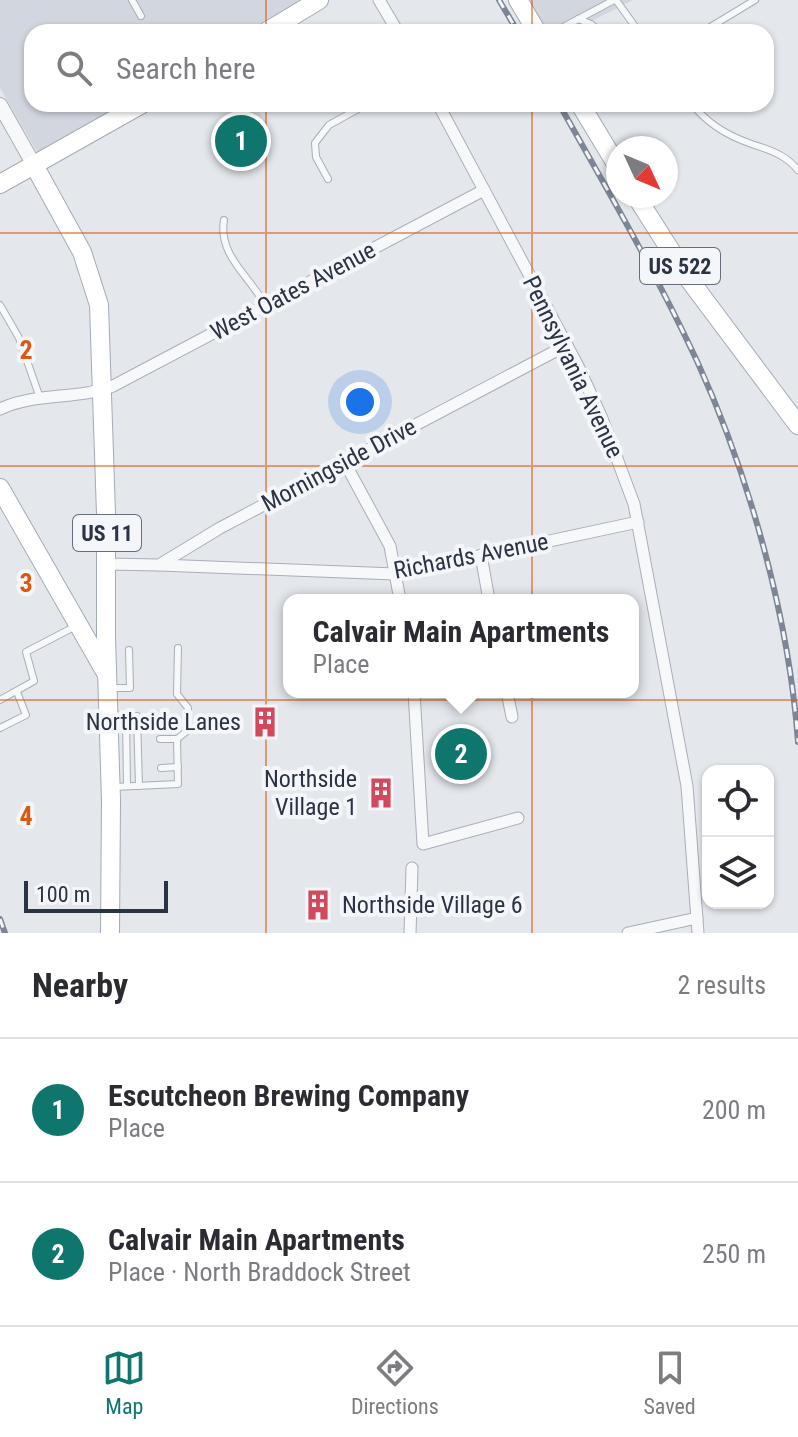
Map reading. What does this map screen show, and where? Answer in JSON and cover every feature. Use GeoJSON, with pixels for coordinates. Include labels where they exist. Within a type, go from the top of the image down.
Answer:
{"type":"FeatureCollection","features":[{"type":"Feature","properties":{"kind":"main road"},"geometry":{"type":"LineString","coordinates":[[279,24],[319,0]]}},
{"type":"Feature","properties":{"kind":"main road"},"geometry":{"type":"LineString","coordinates":[[518,0],[532,24]]}},
{"type":"Feature","properties":{"kind":"main road"},"geometry":{"type":"LineString","coordinates":[[0,184],[128,112]]}},
{"type":"Feature","properties":{"kind":"main road"},"geometry":{"type":"LineString","coordinates":[[585,112],[606,147]]}},
{"type":"Feature","properties":{"kind":"main road","name":"US 11"},"geometry":{"type":"LineString","coordinates":[[34,165],[82,252],[95,288],[101,331],[107,564],[99,652],[117,715],[119,787],[110,933]]}},
{"type":"Feature","properties":{"kind":"main road","name":"US 522"},"geometry":{"type":"LineString","coordinates":[[643,208],[668,250],[798,425]]}},
{"type":"Feature","properties":{"kind":"main road","name":"US 11"},"geometry":{"type":"LineString","coordinates":[[0,488],[77,625],[99,652]]}},
{"type":"Feature","properties":{"kind":"street"},"geometry":{"type":"LineString","coordinates":[[379,0],[393,24]]}},
{"type":"Feature","properties":{"kind":"street"},"geometry":{"type":"LineString","coordinates":[[0,105],[34,165]]}},
{"type":"Feature","properties":{"kind":"street","name":"Pennsylvania Avenue"},"geometry":{"type":"LineString","coordinates":[[442,112],[567,345],[611,438],[638,522],[689,797],[698,933]]}},
{"type":"Feature","properties":{"kind":"street","name":"West Oates Avenue"},"geometry":{"type":"LineString","coordinates":[[102,390],[484,190]]}},
{"type":"Feature","properties":{"kind":"street","name":"Morningside Drive"},"geometry":{"type":"LineString","coordinates":[[159,565],[220,528],[567,345]]}},
{"type":"Feature","properties":{"kind":"street"},"geometry":{"type":"LineString","coordinates":[[0,409],[24,400],[102,390]]}},
{"type":"Feature","properties":{"kind":"street"},"geometry":{"type":"LineString","coordinates":[[345,463],[390,546],[399,594]]}},
{"type":"Feature","properties":{"kind":"street","name":"Richards Avenue"},"geometry":{"type":"LineString","coordinates":[[159,565],[395,574],[638,522]]}},
{"type":"Feature","properties":{"kind":"street"},"geometry":{"type":"LineString","coordinates":[[481,555],[488,594]]}},
{"type":"Feature","properties":{"kind":"street"},"geometry":{"type":"LineString","coordinates":[[107,564],[159,565]]}},
{"type":"Feature","properties":{"kind":"street"},"geometry":{"type":"LineString","coordinates":[[414,698],[423,844],[518,818]]}},
{"type":"Feature","properties":{"kind":"street"},"geometry":{"type":"LineString","coordinates":[[508,698],[512,717]]}},
{"type":"Feature","properties":{"kind":"street"},"geometry":{"type":"LineString","coordinates":[[410,933],[412,868]]}},
{"type":"Feature","properties":{"kind":"street"},"geometry":{"type":"LineString","coordinates":[[628,933],[697,918]]}},
{"type":"Feature","properties":{"kind":"lane"},"geometry":{"type":"LineString","coordinates":[[132,0],[141,16]]}},
{"type":"Feature","properties":{"kind":"lane"},"geometry":{"type":"LineString","coordinates":[[569,24],[615,0],[633,24]]}},
{"type":"Feature","properties":{"kind":"lane"},"geometry":{"type":"LineString","coordinates":[[715,24],[755,0]]}},
{"type":"Feature","properties":{"kind":"lane"},"geometry":{"type":"LineString","coordinates":[[578,19],[591,24]]}},
{"type":"Feature","properties":{"kind":"lane"},"geometry":{"type":"LineString","coordinates":[[328,179],[316,157],[315,143],[329,125],[353,112]]}},
{"type":"Feature","properties":{"kind":"lane"},"geometry":{"type":"LineString","coordinates":[[701,112],[718,128],[781,154],[798,170]]}},
{"type":"Feature","properties":{"kind":"lane"},"geometry":{"type":"LineString","coordinates":[[224,220],[222,233],[225,248],[265,305]]}},
{"type":"Feature","properties":{"kind":"lane"},"geometry":{"type":"LineString","coordinates":[[0,305],[19,338],[40,398]]}},
{"type":"Feature","properties":{"kind":"lane"},"geometry":{"type":"LineString","coordinates":[[0,700],[34,681],[26,652],[77,625]]}},
{"type":"Feature","properties":{"kind":"lane"},"geometry":{"type":"LineString","coordinates":[[160,739],[177,739],[187,731],[188,708],[177,694],[178,648]]}},
{"type":"Feature","properties":{"kind":"lane"},"geometry":{"type":"LineString","coordinates":[[108,682],[130,688],[129,650]]}},
{"type":"Feature","properties":{"kind":"lane"},"geometry":{"type":"LineString","coordinates":[[0,728],[26,715],[17,692]]}},
{"type":"Feature","properties":{"kind":"lane"},"geometry":{"type":"LineString","coordinates":[[117,715],[137,716],[141,739],[139,786]]}},
{"type":"Feature","properties":{"kind":"lane"},"geometry":{"type":"LineString","coordinates":[[119,787],[178,784],[177,739]]}},
{"type":"Feature","properties":{"kind":"lane"},"geometry":{"type":"LineString","coordinates":[[161,768],[178,767]]}},
{"type":"Feature","properties":{"kind":"shaded area"},"geometry":{"type":"Polygon","coordinates":[[[0,0],[298,0],[302,6],[272,24],[24,24],[24,112],[120,112],[40,157],[0,88],[0,0]]]}},
{"type":"Feature","properties":{"kind":"shaded area"},"geometry":{"type":"Polygon","coordinates":[[[529,0],[633,0],[586,24],[543,24],[529,0]]]}},
{"type":"Feature","properties":{"kind":"railway"},"geometry":{"type":"LineString","coordinates":[[499,0],[513,24]]}},
{"type":"Feature","properties":{"kind":"railway"},"geometry":{"type":"LineString","coordinates":[[564,112],[631,231],[716,405],[764,547],[786,646],[798,742]]}},
{"type":"Feature","properties":{"kind":"railway"},"geometry":{"type":"LineString","coordinates":[[0,919],[5,933]]}},
{"type":"Feature","properties":{"kind":"place","name":"Escutcheon Brewing Company"},"geometry":{"type":"Point","coordinates":[241,141]}},
{"type":"Feature","properties":{"kind":"place","name":"Northside Lanes"},"geometry":{"type":"Point","coordinates":[265,722]}},
{"type":"Feature","properties":{"kind":"place","name":"Calvair Main Apartments"},"geometry":{"type":"Point","coordinates":[461,754]}},
{"type":"Feature","properties":{"kind":"place","name":"Northside Village 1"},"geometry":{"type":"Point","coordinates":[381,793]}},
{"type":"Feature","properties":{"kind":"place","name":"Northside Village 6"},"geometry":{"type":"Point","coordinates":[318,905]}}]}
